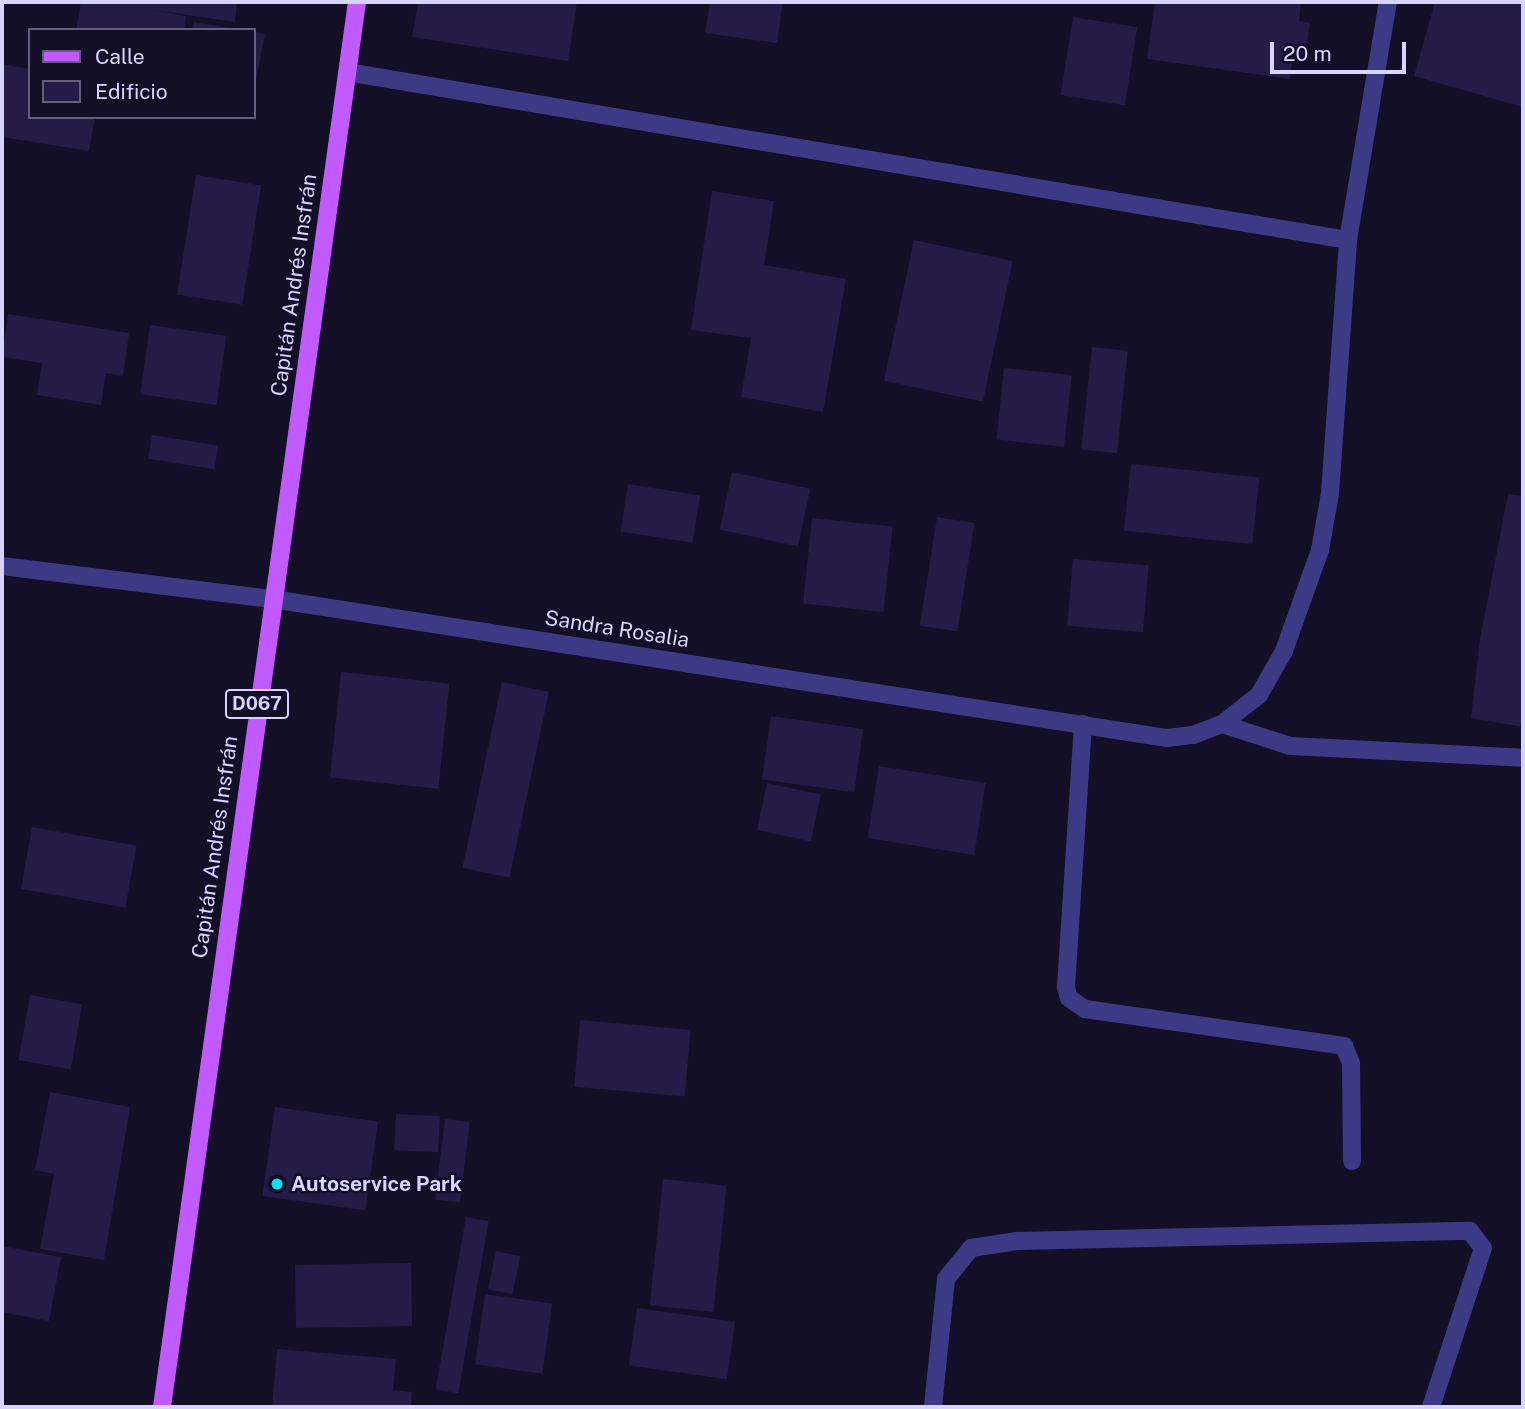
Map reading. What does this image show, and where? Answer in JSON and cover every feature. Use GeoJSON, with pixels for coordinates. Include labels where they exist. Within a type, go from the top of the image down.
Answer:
{"type":"FeatureCollection","features":[{"type":"Feature","properties":{"kind":"main road","name":"Capitán Andrés Insfrán"},"geometry":{"type":"LineString","coordinates":[[162,1407],[272,599],[357,2]]}},
{"type":"Feature","properties":{"kind":"street","name":"Sandra Rosalia"},"geometry":{"type":"LineString","coordinates":[[2,566],[272,599],[1167,737],[1193,735],[1222,724],[1259,695],[1284,651],[1320,550],[1330,493],[1348,240],[1388,2]]}},
{"type":"Feature","properties":{"kind":"street"},"geometry":{"type":"LineString","coordinates":[[347,72],[1348,240]]}},
{"type":"Feature","properties":{"kind":"street"},"geometry":{"type":"LineString","coordinates":[[1083,724],[1066,987],[1069,998],[1085,1009],[1344,1046],[1351,1063],[1352,1161]]}},
{"type":"Feature","properties":{"kind":"street"},"geometry":{"type":"LineString","coordinates":[[1222,724],[1290,747],[1523,758]]}},
{"type":"Feature","properties":{"kind":"street"},"geometry":{"type":"LineString","coordinates":[[933,1407],[946,1279],[971,1248],[1017,1241],[1470,1231],[1483,1248],[1431,1407]]}},
{"type":"Feature","properties":{"kind":"building"},"geometry":{"type":"Polygon","coordinates":[[[81,2],[237,2],[235,22],[153,10],[186,16],[184,28],[76,28],[81,2]]]}},
{"type":"Feature","properties":{"kind":"building"},"geometry":{"type":"Polygon","coordinates":[[[418,2],[577,2],[568,61],[412,37],[418,2]]]}},
{"type":"Feature","properties":{"kind":"building"},"geometry":{"type":"Polygon","coordinates":[[[710,2],[783,2],[777,43],[705,33],[710,2]]]}},
{"type":"Feature","properties":{"kind":"building"},"geometry":{"type":"Polygon","coordinates":[[[1155,2],[1301,2],[1299,21],[1310,23],[1304,63],[1292,61],[1290,79],[1147,59],[1155,2]]]}},
{"type":"Feature","properties":{"kind":"building"},"geometry":{"type":"Polygon","coordinates":[[[1435,2],[1523,2],[1523,107],[1414,76],[1435,2]]]}},
{"type":"Feature","properties":{"kind":"building"},"geometry":{"type":"Polygon","coordinates":[[[1073,17],[1137,27],[1125,105],[1061,95],[1073,17]]]}},
{"type":"Feature","properties":{"kind":"building"},"geometry":{"type":"Polygon","coordinates":[[[193,22],[230,28],[192,28],[193,22]]]}},
{"type":"Feature","properties":{"kind":"building"},"geometry":{"type":"Polygon","coordinates":[[[256,32],[265,34],[256,81],[256,32]]]}},
{"type":"Feature","properties":{"kind":"building"},"geometry":{"type":"Polygon","coordinates":[[[2,64],[28,69],[28,119],[95,119],[89,151],[2,137],[2,64]]]}},
{"type":"Feature","properties":{"kind":"building"},"geometry":{"type":"Polygon","coordinates":[[[196,175],[261,185],[242,305],[177,295],[196,175]]]}},
{"type":"Feature","properties":{"kind":"building"},"geometry":{"type":"Polygon","coordinates":[[[712,191],[774,201],[764,265],[846,279],[823,412],[741,397],[751,338],[691,330],[712,191]]]}},
{"type":"Feature","properties":{"kind":"building"},"geometry":{"type":"Polygon","coordinates":[[[914,240],[1013,261],[983,402],[884,381],[914,240]]]}},
{"type":"Feature","properties":{"kind":"building"},"geometry":{"type":"Polygon","coordinates":[[[8,314],[129,333],[123,376],[106,373],[101,405],[37,395],[42,363],[2,357],[8,314]]]}},
{"type":"Feature","properties":{"kind":"building"},"geometry":{"type":"Polygon","coordinates":[[[150,325],[226,336],[217,405],[140,394],[150,325]]]}},
{"type":"Feature","properties":{"kind":"building"},"geometry":{"type":"Polygon","coordinates":[[[1092,347],[1128,351],[1117,453],[1081,449],[1092,347]]]}},
{"type":"Feature","properties":{"kind":"building"},"geometry":{"type":"Polygon","coordinates":[[[1004,368],[1072,375],[1064,447],[996,440],[1004,368]]]}},
{"type":"Feature","properties":{"kind":"building"},"geometry":{"type":"Polygon","coordinates":[[[152,435],[218,445],[214,469],[148,459],[152,435]]]}},
{"type":"Feature","properties":{"kind":"building"},"geometry":{"type":"Polygon","coordinates":[[[1131,464],[1259,477],[1252,544],[1124,531],[1131,464]]]}},
{"type":"Feature","properties":{"kind":"building"},"geometry":{"type":"Polygon","coordinates":[[[732,472],[810,489],[798,546],[720,530],[732,472]]]}},
{"type":"Feature","properties":{"kind":"building"},"geometry":{"type":"Polygon","coordinates":[[[628,484],[700,495],[693,543],[620,531],[628,484]]]}},
{"type":"Feature","properties":{"kind":"building"},"geometry":{"type":"Polygon","coordinates":[[[1508,494],[1523,496],[1523,727],[1471,718],[1480,639],[1508,494]]]}},
{"type":"Feature","properties":{"kind":"building"},"geometry":{"type":"Polygon","coordinates":[[[937,517],[975,523],[957,632],[920,626],[937,517]]]}},
{"type":"Feature","properties":{"kind":"building"},"geometry":{"type":"Polygon","coordinates":[[[812,518],[893,526],[884,612],[803,604],[812,518]]]}},
{"type":"Feature","properties":{"kind":"building"},"geometry":{"type":"Polygon","coordinates":[[[1073,559],[1149,566],[1143,632],[1067,626],[1073,559]]]}},
{"type":"Feature","properties":{"kind":"building"},"geometry":{"type":"Polygon","coordinates":[[[341,672],[449,683],[438,789],[330,777],[341,672]]]}},
{"type":"Feature","properties":{"kind":"building"},"geometry":{"type":"Polygon","coordinates":[[[502,682],[549,692],[509,878],[462,868],[502,682]]]}},
{"type":"Feature","properties":{"kind":"building"},"geometry":{"type":"Polygon","coordinates":[[[771,716],[863,729],[854,792],[762,779],[771,716]]]}},
{"type":"Feature","properties":{"kind":"building"},"geometry":{"type":"Polygon","coordinates":[[[879,766],[986,783],[974,855],[868,838],[879,766]]]}},
{"type":"Feature","properties":{"kind":"building"},"geometry":{"type":"Polygon","coordinates":[[[767,783],[821,794],[811,841],[757,830],[767,783]]]}},
{"type":"Feature","properties":{"kind":"building"},"geometry":{"type":"Polygon","coordinates":[[[32,827],[136,845],[125,907],[21,889],[32,827]]]}},
{"type":"Feature","properties":{"kind":"building"},"geometry":{"type":"Polygon","coordinates":[[[30,995],[82,1004],[71,1069],[19,1060],[30,995]]]}},
{"type":"Feature","properties":{"kind":"building"},"geometry":{"type":"Polygon","coordinates":[[[580,1020],[691,1030],[685,1096],[574,1087],[580,1020]]]}},
{"type":"Feature","properties":{"kind":"building"},"geometry":{"type":"Polygon","coordinates":[[[50,1092],[130,1107],[104,1260],[40,1249],[54,1174],[35,1170],[50,1092]]]}},
{"type":"Feature","properties":{"kind":"building"},"geometry":{"type":"Polygon","coordinates":[[[275,1107],[378,1121],[365,1211],[262,1196],[275,1107]]]}},
{"type":"Feature","properties":{"kind":"building"},"geometry":{"type":"Polygon","coordinates":[[[396,1114],[440,1116],[438,1152],[394,1150],[396,1114]]]}},
{"type":"Feature","properties":{"kind":"building"},"geometry":{"type":"Polygon","coordinates":[[[445,1119],[470,1122],[460,1202],[435,1199],[445,1119]]]}},
{"type":"Feature","properties":{"kind":"building"},"geometry":{"type":"Polygon","coordinates":[[[663,1179],[727,1186],[713,1312],[650,1305],[663,1179]]]}},
{"type":"Feature","properties":{"kind":"building"},"geometry":{"type":"Polygon","coordinates":[[[466,1217],[489,1221],[458,1393],[436,1389],[466,1217]]]}},
{"type":"Feature","properties":{"kind":"building"},"geometry":{"type":"Polygon","coordinates":[[[2,1246],[61,1257],[49,1321],[2,1312],[2,1246]]]}},
{"type":"Feature","properties":{"kind":"building"},"geometry":{"type":"Polygon","coordinates":[[[496,1251],[520,1256],[512,1294],[488,1289],[496,1251]]]}},
{"type":"Feature","properties":{"kind":"building"},"geometry":{"type":"Polygon","coordinates":[[[411,1263],[412,1326],[296,1328],[295,1265],[411,1263]]]}},
{"type":"Feature","properties":{"kind":"building"},"geometry":{"type":"Polygon","coordinates":[[[485,1294],[552,1303],[542,1374],[475,1364],[485,1294]]]}},
{"type":"Feature","properties":{"kind":"building"},"geometry":{"type":"Polygon","coordinates":[[[637,1308],[735,1322],[727,1379],[629,1365],[637,1308]]]}},
{"type":"Feature","properties":{"kind":"building"},"geometry":{"type":"Polygon","coordinates":[[[277,1349],[396,1359],[393,1390],[412,1392],[411,1407],[272,1407],[277,1349]]]}},
{"type":"Feature","properties":{"kind":"place","name":"Autoservice Park"},"geometry":{"type":"Point","coordinates":[277,1184]}}]}
